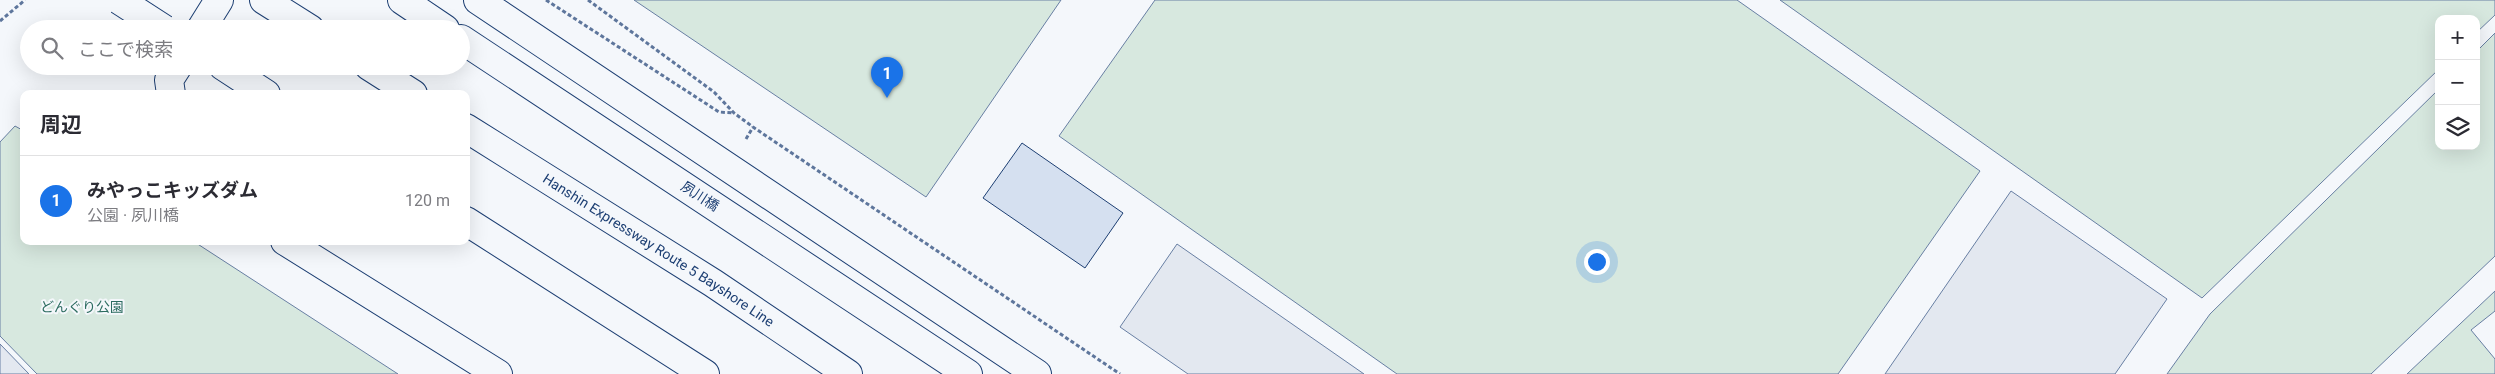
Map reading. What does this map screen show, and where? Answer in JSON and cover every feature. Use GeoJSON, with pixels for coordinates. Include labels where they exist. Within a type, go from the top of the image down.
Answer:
{"type":"FeatureCollection","features":[{"type":"Feature","properties":{"kind":"main road"},"geometry":{"type":"LineString","coordinates":[[119,0],[150,20]]}},
{"type":"Feature","properties":{"kind":"main road"},"geometry":{"type":"LineString","coordinates":[[207,20],[219,0]]}},
{"type":"Feature","properties":{"kind":"main road"},"geometry":{"type":"LineString","coordinates":[[264,0],[296,20]]}},
{"type":"Feature","properties":{"kind":"main road"},"geometry":{"type":"LineString","coordinates":[[402,0],[432,20]]}},
{"type":"Feature","properties":{"kind":"main road"},"geometry":{"type":"LineString","coordinates":[[478,0],[1036,374]]}},
{"type":"Feature","properties":{"kind":"main road","name":"夙川橋"},"geometry":{"type":"LineString","coordinates":[[470,45],[938,352]]}},
{"type":"Feature","properties":{"kind":"main road"},"geometry":{"type":"LineString","coordinates":[[170,90],[169,80],[172,75]]}},
{"type":"Feature","properties":{"kind":"main road"},"geometry":{"type":"LineString","coordinates":[[237,75],[260,90]]}},
{"type":"Feature","properties":{"kind":"main road"},"geometry":{"type":"LineString","coordinates":[[383,75],[407,90]]}},
{"type":"Feature","properties":{"kind":"main road","name":"Hanshin Expressway Route 5 Bayshore Line"},"geometry":{"type":"LineString","coordinates":[[470,131],[713,284],[848,374]]}},
{"type":"Feature","properties":{"kind":"main road"},"geometry":{"type":"LineString","coordinates":[[470,224],[706,374]]}},
{"type":"Feature","properties":{"kind":"main road"},"geometry":{"type":"LineString","coordinates":[[291,245],[498,374]]}},
{"type":"Feature","properties":{"kind":"main road"},"geometry":{"type":"LineString","coordinates":[[938,352],[968,374]]}},
{"type":"Feature","properties":{"kind":"main road"},"geometry":{"type":"LineString","coordinates":[[938,352],[978,374]]}},
{"type":"Feature","properties":{"kind":"path"},"geometry":{"type":"LineString","coordinates":[[0,21],[25,0]]}},
{"type":"Feature","properties":{"kind":"path"},"geometry":{"type":"LineString","coordinates":[[546,0],[719,112],[734,113]]}},
{"type":"Feature","properties":{"kind":"path"},"geometry":{"type":"LineString","coordinates":[[588,0],[714,92],[734,113],[1120,374]]}},
{"type":"Feature","properties":{"kind":"green space"},"geometry":{"type":"Polygon","coordinates":[[[634,0],[1061,0],[926,197],[634,0]]]}},
{"type":"Feature","properties":{"kind":"green space"},"geometry":{"type":"Polygon","coordinates":[[[1155,0],[1737,0],[1980,171],[1838,374],[1397,374],[1059,136],[1155,0]]]}},
{"type":"Feature","properties":{"kind":"green space"},"geometry":{"type":"Polygon","coordinates":[[[1780,0],[2495,0],[2495,15],[2480,29],[2480,15],[2435,15],[2435,73],[2202,298],[1780,0]]]}},
{"type":"Feature","properties":{"kind":"green space"},"geometry":{"type":"Polygon","coordinates":[[[2495,33],[2495,256],[2371,374],[2167,374],[2210,314],[2435,93],[2435,150],[2480,150],[2480,48],[2495,33]]]}},
{"type":"Feature","properties":{"kind":"green space","name":"どんぐり公園"},"geometry":{"type":"Polygon","coordinates":[[[15,126],[20,129],[20,245],[199,245],[398,374],[37,374],[0,336],[0,142],[15,126]]]}},
{"type":"Feature","properties":{"kind":"green space"},"geometry":{"type":"Polygon","coordinates":[[[2495,291],[2495,311],[2471,330],[2495,359],[2495,374],[2407,374],[2495,291]]]}},
{"type":"Feature","properties":{"kind":"shaded area"},"geometry":{"type":"Polygon","coordinates":[[[2011,191],[2167,299],[2115,374],[1885,374],[2011,191]]]}},
{"type":"Feature","properties":{"kind":"shaded area"},"geometry":{"type":"Polygon","coordinates":[[[1177,244],[1364,374],[1188,374],[1120,327],[1177,244]]]}},
{"type":"Feature","properties":{"kind":"shaded area"},"geometry":{"type":"Polygon","coordinates":[[[0,344],[29,374],[0,374],[0,344]]]}},
{"type":"Feature","properties":{"kind":"building"},"geometry":{"type":"Polygon","coordinates":[[[1022,143],[1123,213],[1085,268],[983,198],[1022,143]]]}},
{"type":"Feature","properties":{"kind":"place","name":"みやっこキッズダム"},"geometry":{"type":"Point","coordinates":[887,98]}}]}
